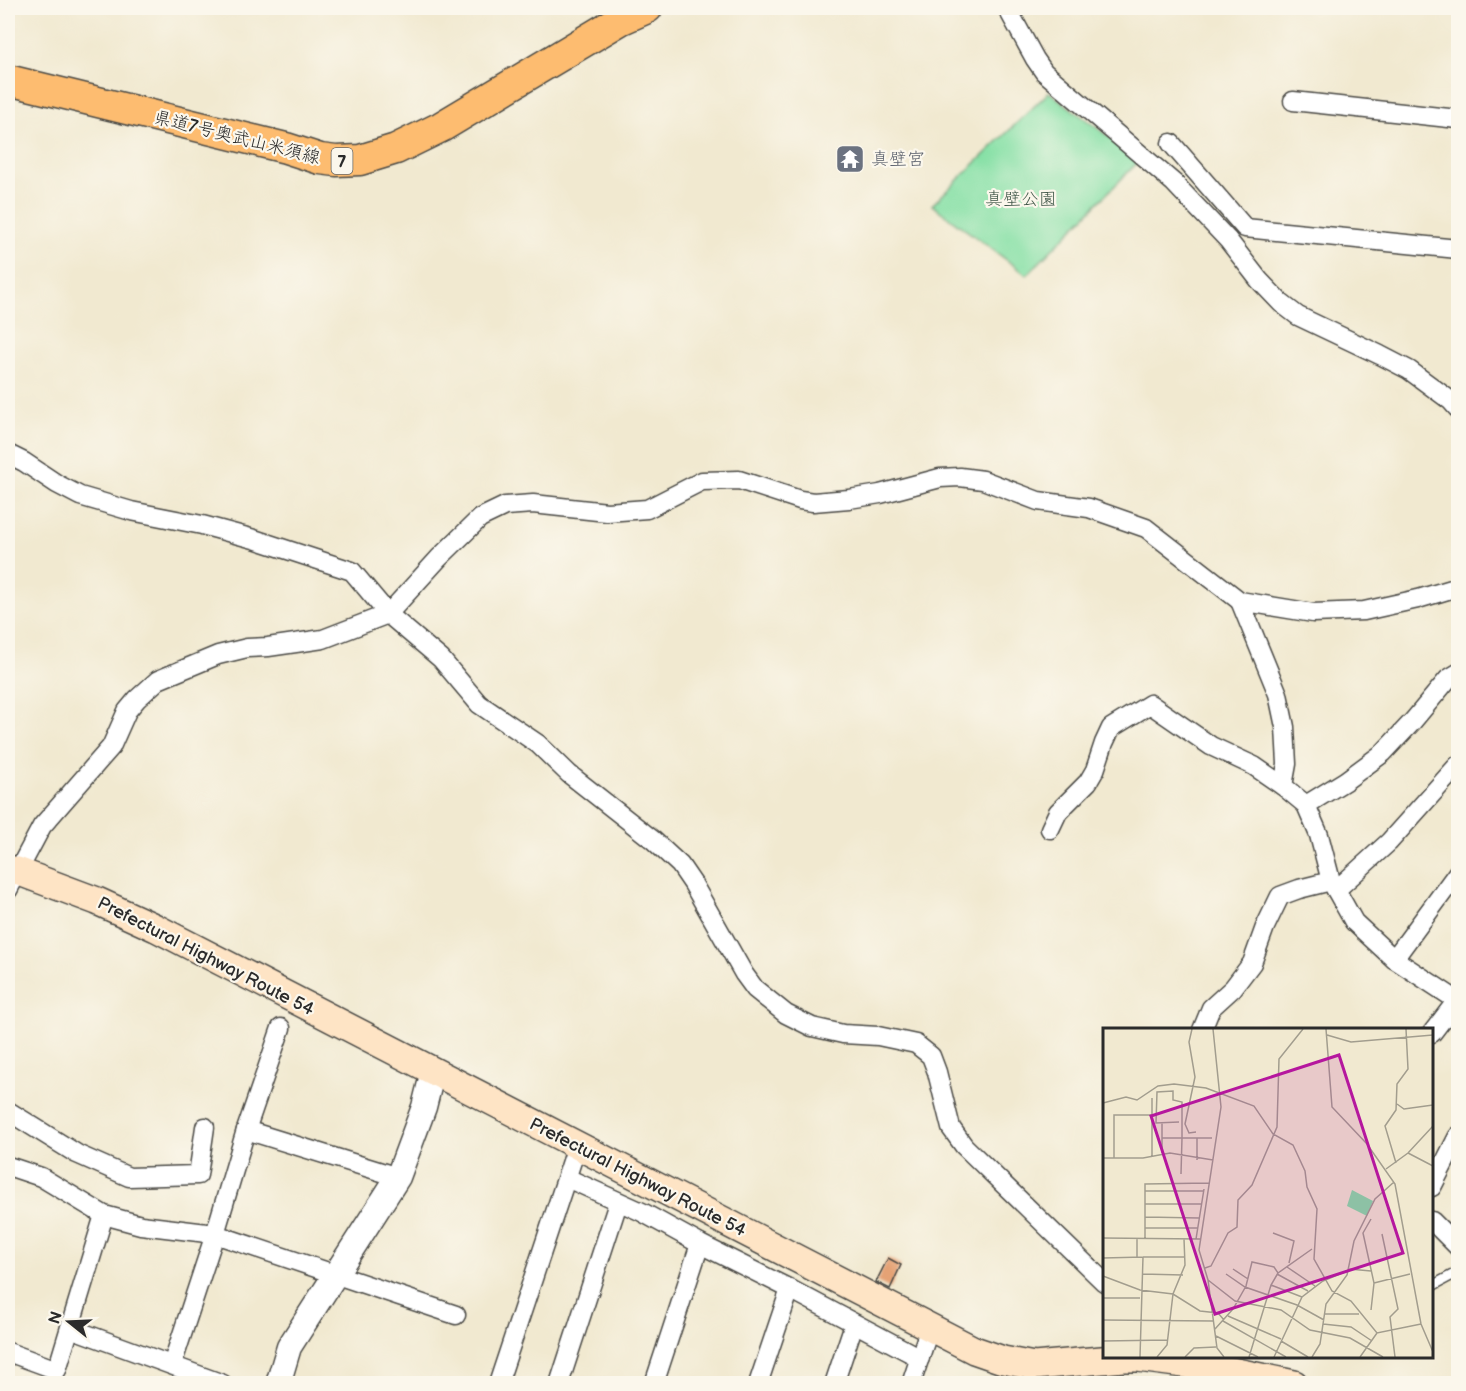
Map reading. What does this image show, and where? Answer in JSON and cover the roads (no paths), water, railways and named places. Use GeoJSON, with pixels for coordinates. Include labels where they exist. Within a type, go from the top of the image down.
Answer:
{"type":"FeatureCollection","features":[{"type":"Feature","properties":{"kind":"main road","name":"県道7号奥武山米須線"},"geometry":{"type":"LineString","coordinates":[[8,80],[286,148],[320,159],[360,160],[396,149],[441,127],[620,20],[646,8]]}},
{"type":"Feature","properties":{"kind":"main road","name":"Prefectural Highway Route 54"},"geometry":{"type":"LineString","coordinates":[[11,877],[97,901],[156,927],[974,1350],[1034,1366],[1124,1358]]}},
{"type":"Feature","properties":{"kind":"main road","name":"Prefectural Highway Route 54"},"geometry":{"type":"LineString","coordinates":[[1152,1358],[1224,1363],[1294,1383]]}},
{"type":"Feature","properties":{"kind":"street"},"geometry":{"type":"LineString","coordinates":[[1007,8],[1044,72],[1174,183],[1228,240],[1259,280],[1281,303],[1298,316],[1409,370],[1456,398]]}},
{"type":"Feature","properties":{"kind":"street"},"geometry":{"type":"LineString","coordinates":[[1293,101],[1458,119]]}},
{"type":"Feature","properties":{"kind":"street"},"geometry":{"type":"LineString","coordinates":[[1170,143],[1245,228]]}},
{"type":"Feature","properties":{"kind":"street"},"geometry":{"type":"LineString","coordinates":[[1228,240],[1245,228],[1458,249]]}},
{"type":"Feature","properties":{"kind":"street"},"geometry":{"type":"LineString","coordinates":[[8,454],[80,496],[132,511],[244,536],[352,571],[388,614],[441,659],[479,704],[538,744],[569,774],[653,840],[680,865],[755,989],[786,1014],[812,1027],[843,1034],[878,1036],[916,1044],[931,1056],[951,1128],[964,1146],[1103,1281]]}},
{"type":"Feature","properties":{"kind":"street"},"geometry":{"type":"LineString","coordinates":[[11,877],[42,826],[111,747],[127,711],[158,680],[218,655],[247,648],[323,639],[388,614],[439,558],[480,518],[505,506],[533,504],[607,512],[647,509],[702,482],[739,480],[813,502],[880,494],[940,478],[960,477],[983,480],[1038,501],[1089,508],[1146,528],[1240,601],[1313,613],[1364,611],[1458,587]]}},
{"type":"Feature","properties":{"kind":"street"},"geometry":{"type":"LineString","coordinates":[[1240,601],[1278,694],[1285,727],[1287,764],[1283,786]]}},
{"type":"Feature","properties":{"kind":"street"},"geometry":{"type":"LineString","coordinates":[[1306,805],[1345,781],[1383,753],[1413,722],[1448,679],[1458,673]]}},
{"type":"Feature","properties":{"kind":"street"},"geometry":{"type":"LineString","coordinates":[[1050,829],[1058,812],[1089,782],[1111,728],[1150,704],[1211,746],[1254,766],[1306,805],[1319,835],[1333,886],[1354,922],[1394,959],[1458,1000],[1433,1031]]}},
{"type":"Feature","properties":{"kind":"street"},"geometry":{"type":"LineString","coordinates":[[1202,1028],[1211,1008],[1233,988],[1252,963],[1265,927],[1280,896],[1299,889],[1333,886],[1389,842],[1458,765]]}},
{"type":"Feature","properties":{"kind":"street"},"geometry":{"type":"LineString","coordinates":[[1394,959],[1458,872]]}},
{"type":"Feature","properties":{"kind":"street"},"geometry":{"type":"LineString","coordinates":[[172,1365],[246,1130],[281,1028]]}},
{"type":"Feature","properties":{"kind":"street"},"geometry":{"type":"LineString","coordinates":[[278,1383],[289,1347],[398,1177],[424,1107],[433,1071]]}},
{"type":"Feature","properties":{"kind":"street"},"geometry":{"type":"LineString","coordinates":[[8,1112],[77,1154],[129,1177],[198,1176],[205,1127]]}},
{"type":"Feature","properties":{"kind":"street"},"geometry":{"type":"LineString","coordinates":[[246,1130],[398,1177]]}},
{"type":"Feature","properties":{"kind":"street"},"geometry":{"type":"LineString","coordinates":[[1433,1183],[1458,1136]]}},
{"type":"Feature","properties":{"kind":"street"},"geometry":{"type":"LineString","coordinates":[[498,1383],[577,1146]]}},
{"type":"Feature","properties":{"kind":"street"},"geometry":{"type":"LineString","coordinates":[[8,1166],[41,1177],[104,1215],[141,1225],[215,1234],[456,1315]]}},
{"type":"Feature","properties":{"kind":"street"},"geometry":{"type":"LineString","coordinates":[[567,1178],[642,1212],[920,1358]]}},
{"type":"Feature","properties":{"kind":"street"},"geometry":{"type":"LineString","coordinates":[[559,1383],[618,1203]]}},
{"type":"Feature","properties":{"kind":"street"},"geometry":{"type":"LineString","coordinates":[[8,1352],[57,1370],[104,1215]]}},
{"type":"Feature","properties":{"kind":"street"},"geometry":{"type":"LineString","coordinates":[[1433,1223],[1458,1247]]}},
{"type":"Feature","properties":{"kind":"street"},"geometry":{"type":"LineString","coordinates":[[654,1383],[700,1244]]}},
{"type":"Feature","properties":{"kind":"street"},"geometry":{"type":"LineString","coordinates":[[758,1383],[790,1289]]}},
{"type":"Feature","properties":{"kind":"street"},"geometry":{"type":"LineString","coordinates":[[834,1383],[854,1324]]}},
{"type":"Feature","properties":{"kind":"street"},"geometry":{"type":"LineString","coordinates":[[911,1383],[930,1327]]}},
{"type":"Feature","properties":{"kind":"street"},"geometry":{"type":"LineString","coordinates":[[70,1328],[223,1383]]}},
{"type":"Feature","properties":{"kind":"lane"},"geometry":{"type":"LineString","coordinates":[[1433,1285],[1458,1272]]}},
{"type":"Feature","properties":{"kind":"place","name":"真壁宮"},"geometry":{"type":"Point","coordinates":[850,159]}},
{"type":"Feature","properties":{"kind":"park label","name":"真壁公園"},"geometry":{"type":"Point","coordinates":[1021,199]}}]}
